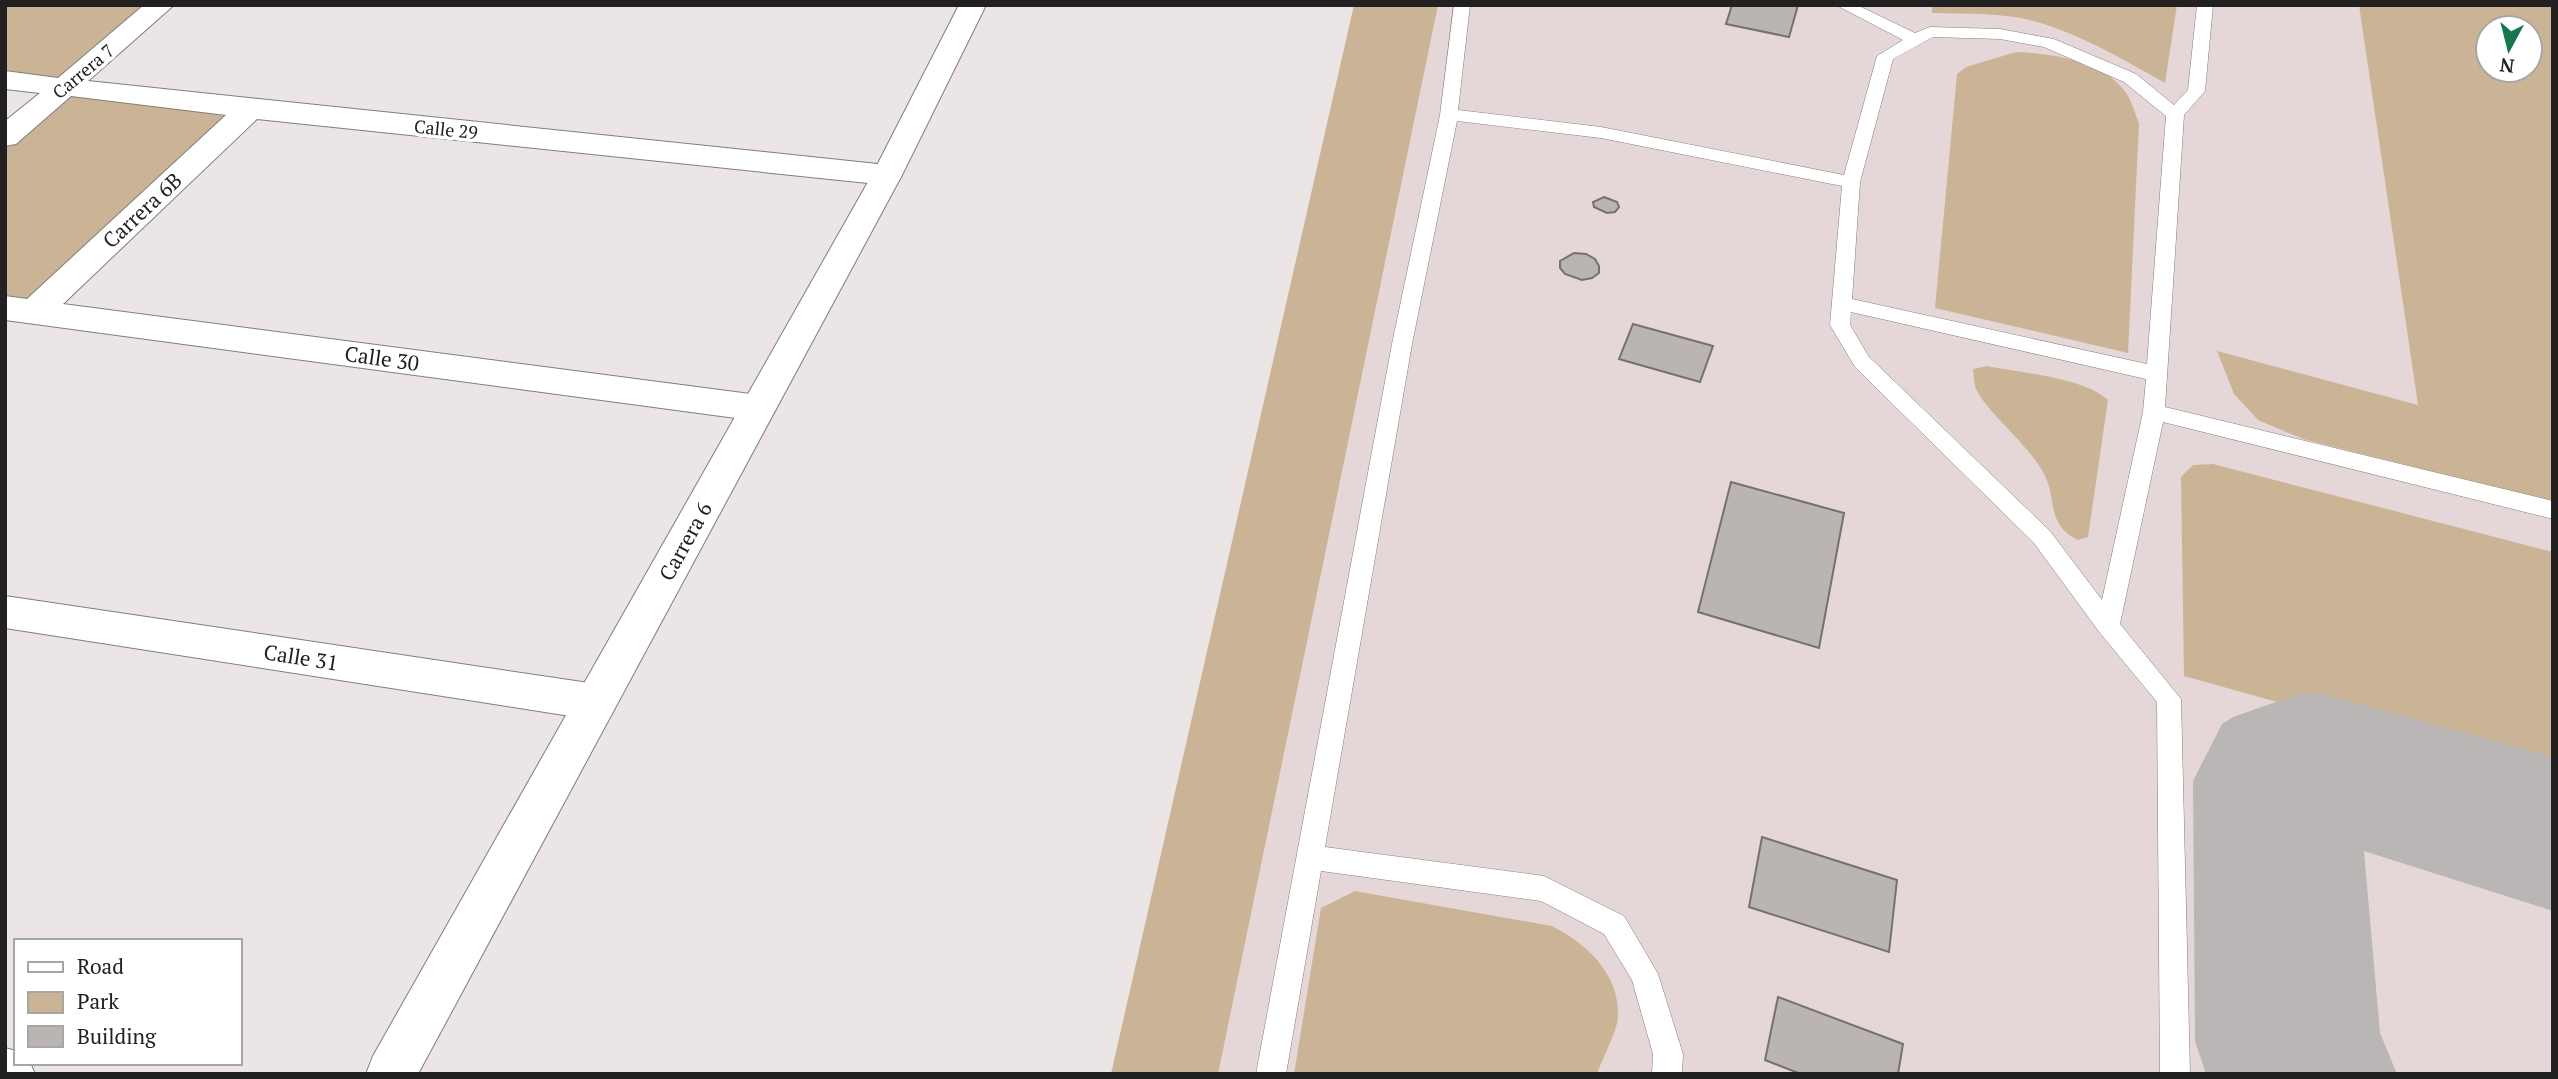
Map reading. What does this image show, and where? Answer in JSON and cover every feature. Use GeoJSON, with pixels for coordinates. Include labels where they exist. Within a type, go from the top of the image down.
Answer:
{"type":"FeatureCollection","features":[{"type":"Feature","properties":{"kind":"street","name":"Carrera 7"},"geometry":{"type":"LineString","coordinates":[[5,137],[161,5]]}},
{"type":"Feature","properties":{"kind":"street","name":"Carrera 6"},"geometry":{"type":"LineString","coordinates":[[391,1074],[887,176],[973,5]]}},
{"type":"Feature","properties":{"kind":"street","name":"Calle 29"},"geometry":{"type":"LineString","coordinates":[[5,80],[250,109],[887,176]]}},
{"type":"Feature","properties":{"kind":"street","name":"Carrera 6B"},"geometry":{"type":"LineString","coordinates":[[20,310],[250,109]]}},
{"type":"Feature","properties":{"kind":"street","name":"Calle 30"},"geometry":{"type":"LineString","coordinates":[[20,310],[758,408]]}},
{"type":"Feature","properties":{"kind":"street","name":"Calle 31"},"geometry":{"type":"LineString","coordinates":[[5,612],[596,702]]}},
{"type":"Feature","properties":{"kind":"lane"},"geometry":{"type":"LineString","coordinates":[[1271,1074],[1402,344],[1449,115],[1462,5]]}},
{"type":"Feature","properties":{"kind":"lane"},"geometry":{"type":"LineString","coordinates":[[1844,5],[1914,39]]}},
{"type":"Feature","properties":{"kind":"lane"},"geometry":{"type":"LineString","coordinates":[[2108,626],[2154,412],[2175,114],[2196,91],[2205,5]]}},
{"type":"Feature","properties":{"kind":"lane"},"geometry":{"type":"LineString","coordinates":[[2175,114],[2130,78],[2048,43],[2000,34],[1930,32],[1914,39],[1885,56],[1851,181],[1840,303],[1840,325],[1863,362],[2042,537],[2108,626],[2169,699],[2175,1074]]}},
{"type":"Feature","properties":{"kind":"lane"},"geometry":{"type":"LineString","coordinates":[[1449,115],[1492,117],[1590,130],[1660,142],[1761,166],[1851,181]]}},
{"type":"Feature","properties":{"kind":"lane"},"geometry":{"type":"LineString","coordinates":[[1840,303],[2157,374]]}},
{"type":"Feature","properties":{"kind":"lane"},"geometry":{"type":"LineString","coordinates":[[2154,412],[2553,510]]}},
{"type":"Feature","properties":{"kind":"lane"},"geometry":{"type":"LineString","coordinates":[[1310,857],[1544,889],[1614,925],[1644,974],[1668,1054],[1667,1074]]}},
{"type":"Feature","properties":{"kind":"shaded area"},"geometry":{"type":"Polygon","coordinates":[[[1354,5],[2553,5],[2553,1074],[1111,1074],[1354,5]]]}},
{"type":"Feature","properties":{"kind":"green space"},"geometry":{"type":"Polygon","coordinates":[[[5,5],[161,5],[65,86],[250,109],[34,312],[5,308],[5,137],[64,87],[5,80],[5,5]]]}},
{"type":"Feature","properties":{"kind":"green space"},"geometry":{"type":"Polygon","coordinates":[[[1354,5],[1438,5],[1218,1074],[1111,1074],[1354,5]]]}},
{"type":"Feature","properties":{"kind":"green space"},"geometry":{"type":"Polygon","coordinates":[[[1932,5],[2177,5],[2165,83],[2091,43],[2044,24],[2003,16],[1932,13],[1932,5]]]}},
{"type":"Feature","properties":{"kind":"green space"},"geometry":{"type":"Polygon","coordinates":[[[2359,5],[2553,5],[2553,502],[2303,439],[2258,420],[2234,394],[2217,351],[2418,405],[2359,5]]]}},
{"type":"Feature","properties":{"kind":"green space"},"geometry":{"type":"Polygon","coordinates":[[[2016,52],[2061,57],[2091,66],[2116,82],[2132,104],[2139,123],[2128,353],[1935,308],[1957,74],[1966,67],[2016,52]]]}},
{"type":"Feature","properties":{"kind":"green space"},"geometry":{"type":"Polygon","coordinates":[[[1987,366],[2067,381],[2097,392],[2108,400],[2088,537],[2078,540],[2061,527],[2054,512],[2045,476],[1977,391],[1973,369],[1987,366]]]}},
{"type":"Feature","properties":{"kind":"green space"},"geometry":{"type":"Polygon","coordinates":[[[2213,464],[2553,552],[2553,779],[2184,676],[2181,477],[2193,465],[2213,464]]]}},
{"type":"Feature","properties":{"kind":"green space"},"geometry":{"type":"Polygon","coordinates":[[[1355,891],[1552,926],[1589,951],[1607,974],[1617,1001],[1617,1023],[1597,1074],[1294,1074],[1321,908],[1355,891]]]}},
{"type":"Feature","properties":{"kind":"building"},"geometry":{"type":"Polygon","coordinates":[[[1732,5],[1798,5],[1789,37],[1726,24],[1732,5]]]}},
{"type":"Feature","properties":{"kind":"building"},"geometry":{"type":"Polygon","coordinates":[[[1604,197],[1617,202],[1619,207],[1615,212],[1607,213],[1594,207],[1593,202],[1604,197]]]}},
{"type":"Feature","properties":{"kind":"building"},"geometry":{"type":"Polygon","coordinates":[[[1574,253],[1586,254],[1595,259],[1599,273],[1582,280],[1565,274],[1560,268],[1560,261],[1574,253]]]}},
{"type":"Feature","properties":{"kind":"building"},"geometry":{"type":"Polygon","coordinates":[[[1633,324],[1713,346],[1700,382],[1619,359],[1633,324]]]}},
{"type":"Feature","properties":{"kind":"building"},"geometry":{"type":"Polygon","coordinates":[[[1731,482],[1844,513],[1819,648],[1698,612],[1731,482]]]}},
{"type":"Feature","properties":{"kind":"building"},"geometry":{"type":"Polygon","coordinates":[[[1762,837],[1897,880],[1889,952],[1749,907],[1762,837]]]}},
{"type":"Feature","properties":{"kind":"building"},"geometry":{"type":"Polygon","coordinates":[[[1778,997],[1903,1044],[1898,1074],[1801,1074],[1765,1060],[1778,997]]]}},
{"type":"Feature","properties":{"kind":"taxiway"},"geometry":{"type":"LineString","coordinates":[[2303,1074],[2296,1066],[2288,1041],[2275,781],[2280,775],[2296,766],[2322,766],[2553,834]]}}]}
